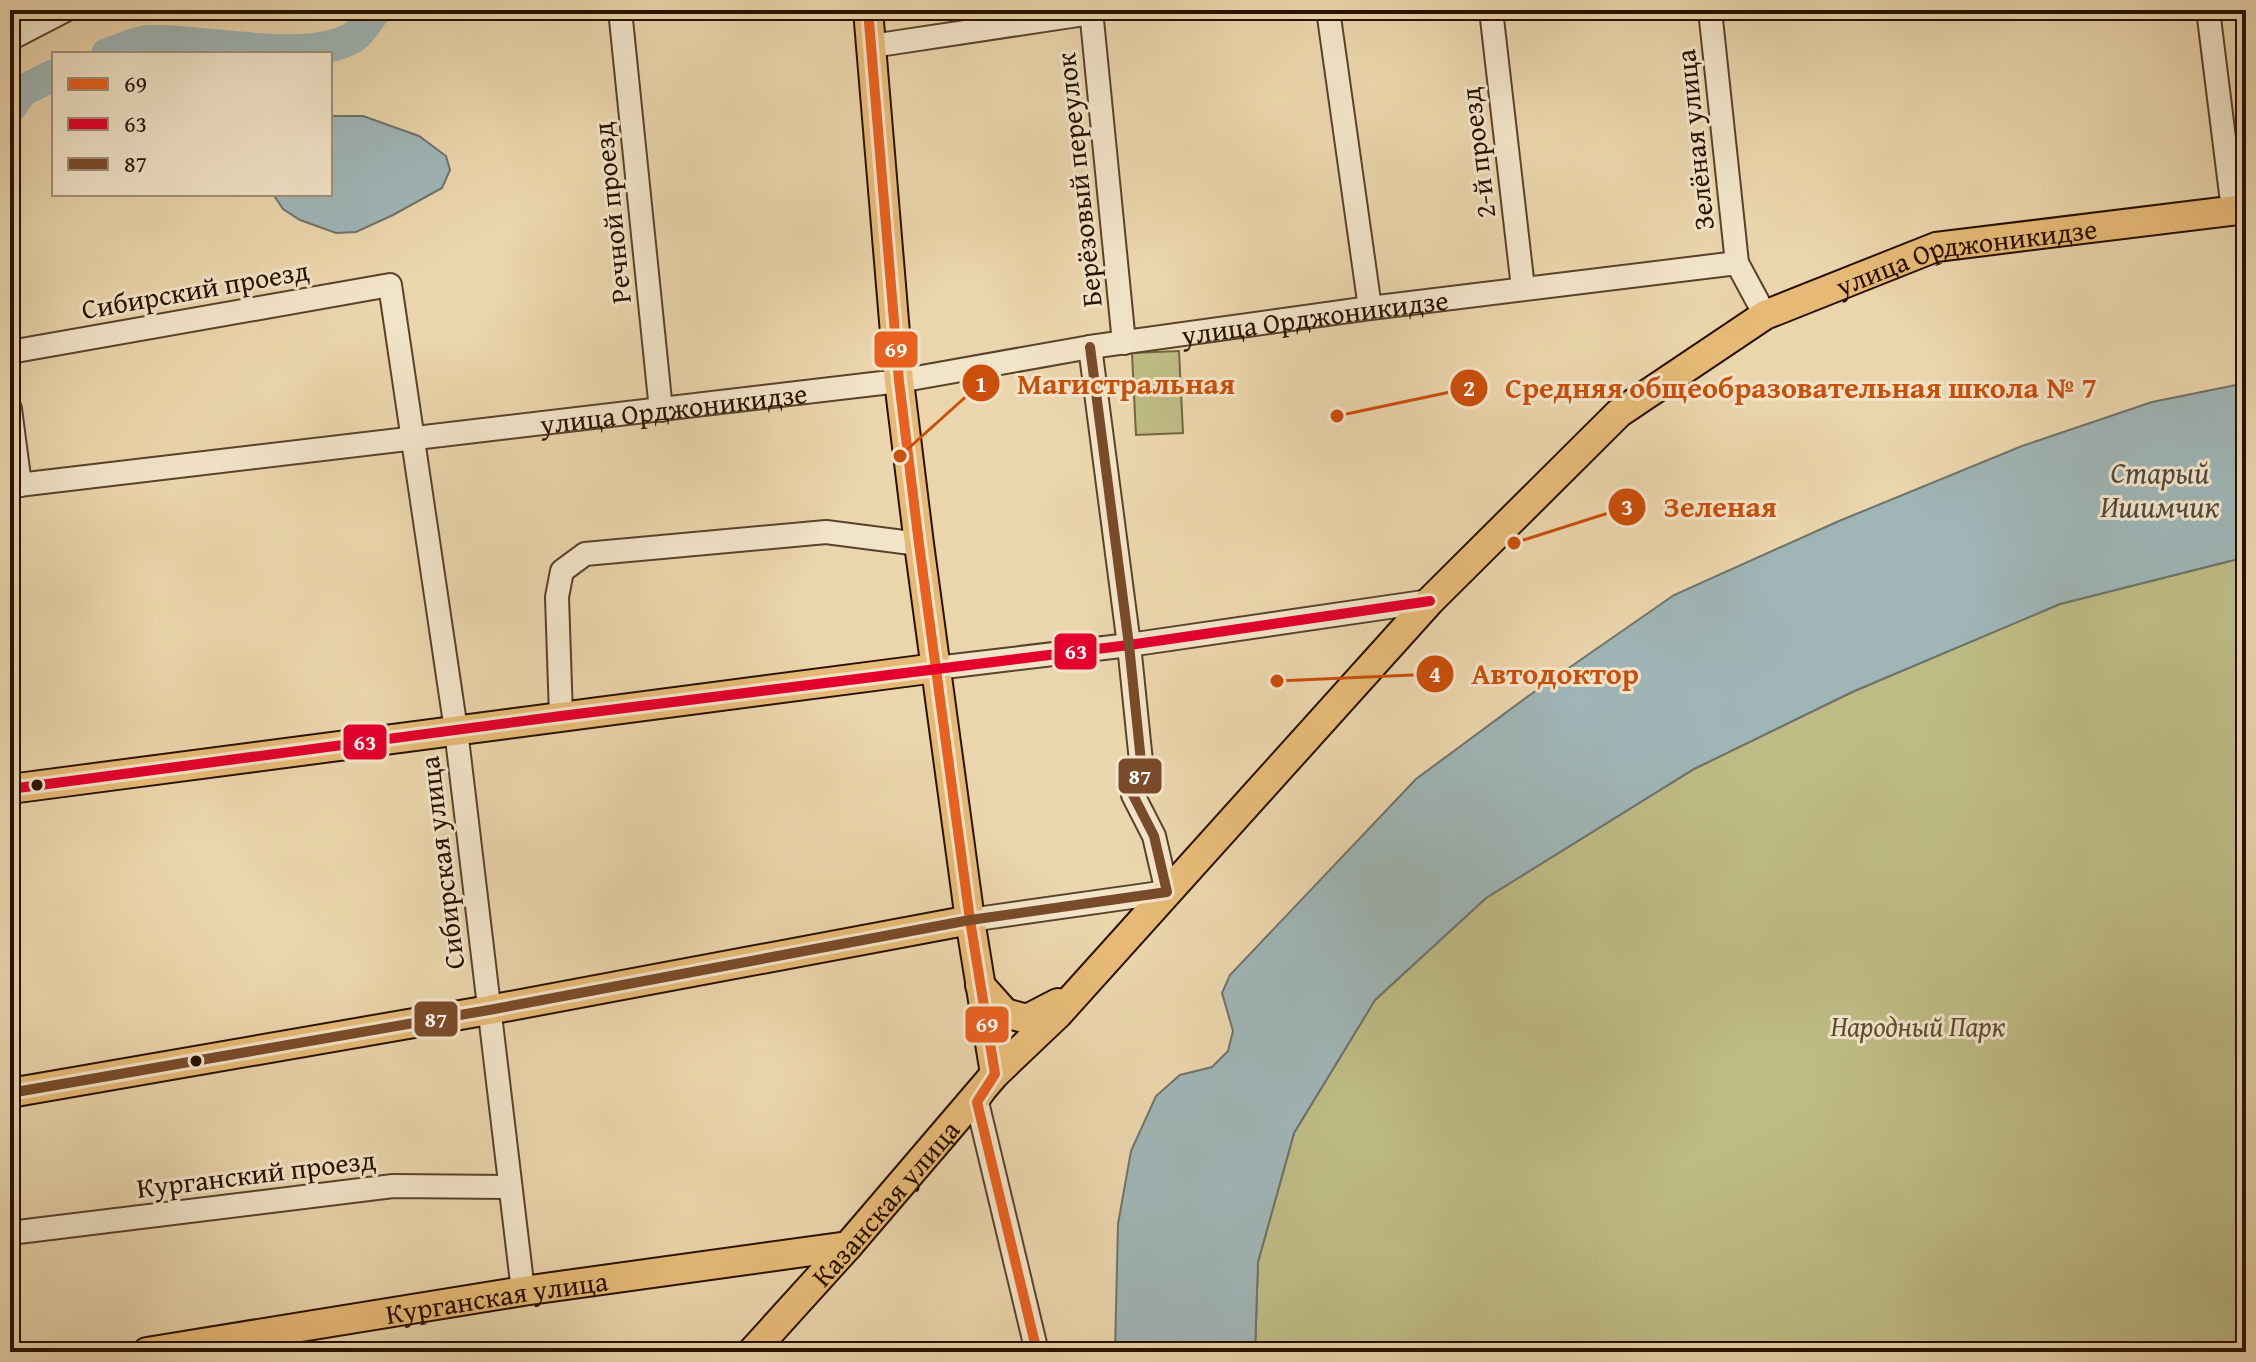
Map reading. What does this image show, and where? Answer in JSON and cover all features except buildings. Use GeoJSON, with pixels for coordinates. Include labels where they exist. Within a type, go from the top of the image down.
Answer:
{"type":"FeatureCollection","features":[{"type":"Feature","properties":{"kind":"main road"},"geometry":{"type":"LineString","coordinates":[[868,10],[899,381],[970,920],[995,1074]]}},
{"type":"Feature","properties":{"kind":"main road","name":"улица Орджоникидзе"},"geometry":{"type":"LineString","coordinates":[[1765,315],[1936,247],[2240,210]]}},
{"type":"Feature","properties":{"kind":"main road","name":"Казанская улица"},"geometry":{"type":"LineString","coordinates":[[752,1352],[848,1246],[995,1074],[1058,1014],[1430,601],[1619,413],[1765,315]]}},
{"type":"Feature","properties":{"kind":"main road"},"geometry":{"type":"LineString","coordinates":[[10,789],[936,668]]}},
{"type":"Feature","properties":{"kind":"main road"},"geometry":{"type":"LineString","coordinates":[[10,1093],[489,1010],[970,920]]}},
{"type":"Feature","properties":{"kind":"main road"},"geometry":{"type":"LineString","coordinates":[[980,985],[1005,1013],[1027,1019],[1076,993]]}},
{"type":"Feature","properties":{"kind":"main road","name":"Курганская улица"},"geometry":{"type":"LineString","coordinates":[[147,1352],[523,1291],[848,1246]]}},
{"type":"Feature","properties":{"kind":"street"},"geometry":{"type":"LineString","coordinates":[[10,39],[66,10]]}},
{"type":"Feature","properties":{"kind":"street","name":"Речной проезд"},"geometry":{"type":"LineString","coordinates":[[620,10],[661,410]]}},
{"type":"Feature","properties":{"kind":"street"},"geometry":{"type":"LineString","coordinates":[[1328,10],[1370,308]]}},
{"type":"Feature","properties":{"kind":"street","name":"2-й проезд"},"geometry":{"type":"LineString","coordinates":[[1491,10],[1523,288]]}},
{"type":"Feature","properties":{"kind":"street","name":"Зелёная улица"},"geometry":{"type":"LineString","coordinates":[[1710,10],[1737,263]]}},
{"type":"Feature","properties":{"kind":"street"},"geometry":{"type":"LineString","coordinates":[[2208,10],[2240,210]]}},
{"type":"Feature","properties":{"kind":"street"},"geometry":{"type":"LineString","coordinates":[[872,46],[1091,11]]}},
{"type":"Feature","properties":{"kind":"street","name":"Берёзовый переулок"},"geometry":{"type":"LineString","coordinates":[[1091,11],[1124,343]]}},
{"type":"Feature","properties":{"kind":"street"},"geometry":{"type":"LineString","coordinates":[[1737,263],[1765,315]]}},
{"type":"Feature","properties":{"kind":"street","name":"улица Орджоникидзе"},"geometry":{"type":"LineString","coordinates":[[15,485],[899,381],[1090,347],[1523,288],[1737,263]]}},
{"type":"Feature","properties":{"kind":"street","name":"Сибирский проезд"},"geometry":{"type":"LineString","coordinates":[[10,352],[390,285]]}},
{"type":"Feature","properties":{"kind":"street","name":"Сибирская улица"},"geometry":{"type":"LineString","coordinates":[[390,285],[456,730],[523,1291]]}},
{"type":"Feature","properties":{"kind":"street"},"geometry":{"type":"LineString","coordinates":[[970,920],[1167,892],[1154,836],[1133,795],[1142,771],[1129,645],[1090,347]]}},
{"type":"Feature","properties":{"kind":"street"},"geometry":{"type":"LineString","coordinates":[[10,409],[15,485]]}},
{"type":"Feature","properties":{"kind":"street"},"geometry":{"type":"LineString","coordinates":[[561,716],[557,597],[562,571],[585,554],[826,532],[919,544]]}},
{"type":"Feature","properties":{"kind":"street"},"geometry":{"type":"LineString","coordinates":[[936,668],[1129,645],[1430,601]]}},
{"type":"Feature","properties":{"kind":"street"},"geometry":{"type":"LineString","coordinates":[[995,1074],[977,1102],[1037,1352]]}},
{"type":"Feature","properties":{"kind":"street","name":"Курганский проезд"},"geometry":{"type":"LineString","coordinates":[[10,1233],[393,1186],[509,1187]]}},
{"type":"Feature","properties":{"kind":"green space"},"geometry":{"type":"Polygon","coordinates":[[[1179,351],[1183,433],[1136,435],[1132,353],[1179,351]]]}},
{"type":"Feature","properties":{"kind":"green space","name":"Народный Парк"},"geometry":{"type":"Polygon","coordinates":[[[2246,557],[2246,1352],[1255,1352],[1258,1262],[1294,1133],[1375,1000],[1486,898],[1694,769],[1852,692],[2060,604],[2246,557]]]}},
{"type":"Feature","properties":{"kind":"water"},"geometry":{"type":"Polygon","coordinates":[[[332,116],[363,116],[419,136],[446,156],[450,170],[442,188],[356,232],[336,233],[300,220],[283,209],[274,196],[332,196],[332,116]]]}},
{"type":"Feature","properties":{"kind":"water","name":"Старый Ишимчик"},"geometry":{"type":"Polygon","coordinates":[[[2246,383],[2246,557],[2060,604],[1852,692],[1694,769],[1486,898],[1375,1000],[1294,1133],[1258,1262],[1255,1352],[1115,1352],[1118,1224],[1131,1151],[1156,1096],[1180,1075],[1212,1067],[1228,1051],[1233,1031],[1222,993],[1230,975],[1416,779],[1674,595],[1839,521],[2022,446],[2152,402],[2246,383]]]}},
{"type":"Feature","properties":{"kind":"waterway"},"geometry":{"type":"LineString","coordinates":[[112,52],[149,41],[308,50],[332,46],[352,38],[376,10]]}},
{"type":"Feature","properties":{"kind":"waterway"},"geometry":{"type":"LineString","coordinates":[[10,108],[22,91],[52,76]]}},
{"type":"Feature","properties":{"kind":"transit line","name":"69"},"geometry":{"type":"LineString","coordinates":[[868,10],[899,381],[970,920],[995,1074],[977,1102],[1037,1352]]}},
{"type":"Feature","properties":{"kind":"transit line","name":"87"},"geometry":{"type":"LineString","coordinates":[[10,1093],[489,1010],[970,920],[1167,892],[1154,836],[1133,795],[1142,771],[1129,645],[1090,347]]}},
{"type":"Feature","properties":{"kind":"transit line","name":"63"},"geometry":{"type":"LineString","coordinates":[[10,789],[1129,645],[1430,601]]}},
{"type":"Feature","properties":{"kind":"place","name":"Средняя общеобразовательная школа № 7"},"geometry":{"type":"Point","coordinates":[1337,416]}},
{"type":"Feature","properties":{"kind":"place","name":"Магистральная"},"geometry":{"type":"Point","coordinates":[900,456]}},
{"type":"Feature","properties":{"kind":"place","name":"Зеленая"},"geometry":{"type":"Point","coordinates":[1514,543]}},
{"type":"Feature","properties":{"kind":"place","name":"Автодоктор"},"geometry":{"type":"Point","coordinates":[1277,681]}}]}
